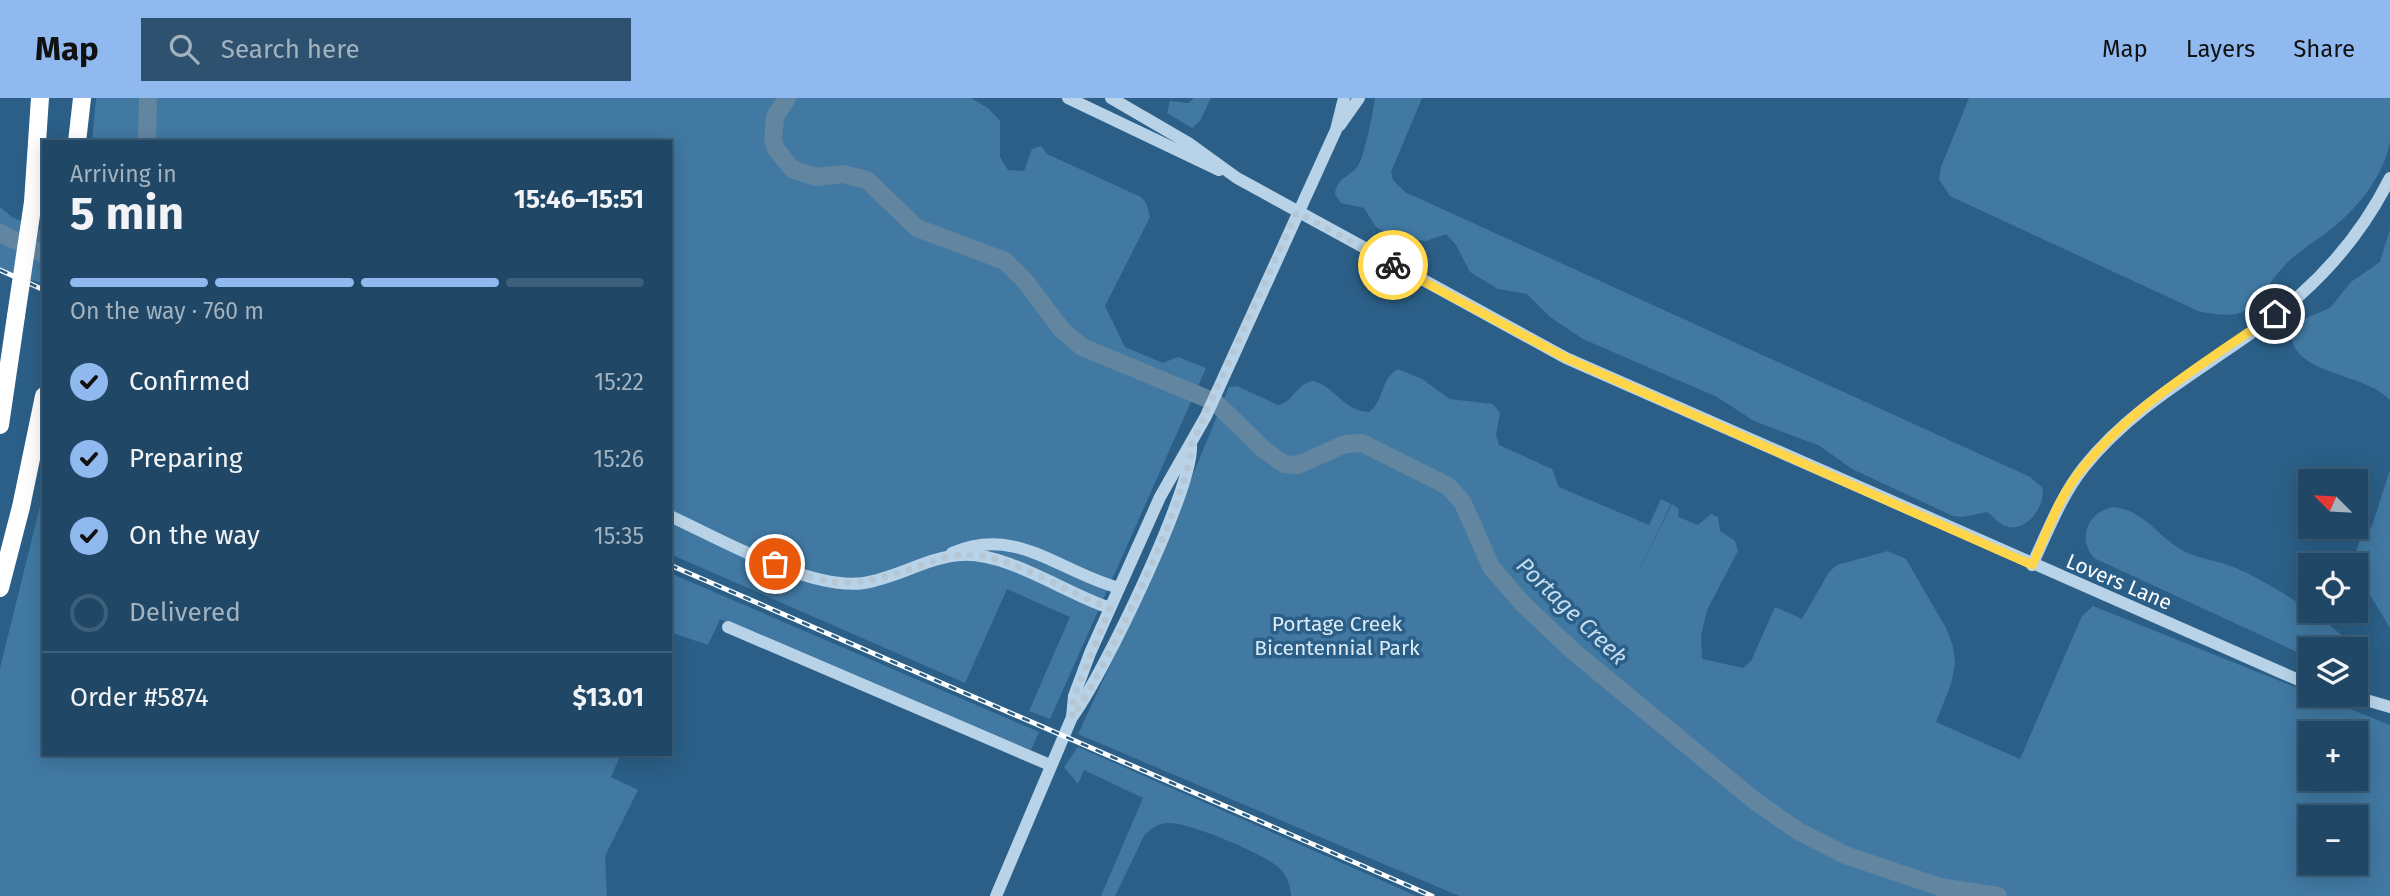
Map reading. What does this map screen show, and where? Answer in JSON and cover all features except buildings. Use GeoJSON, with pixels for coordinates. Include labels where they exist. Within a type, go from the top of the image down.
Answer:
{"type":"FeatureCollection","features":[{"type":"Feature","properties":{"kind":"highway"},"geometry":{"type":"LineString","coordinates":[[0,425],[33,202],[40,98]]}},
{"type":"Feature","properties":{"kind":"highway"},"geometry":{"type":"LineString","coordinates":[[77,140],[82,98]]}},
{"type":"Feature","properties":{"kind":"highway"},"geometry":{"type":"LineString","coordinates":[[0,588],[21,507],[42,406]]}},
{"type":"Feature","properties":{"kind":"street","name":"Lovers Lane"},"geometry":{"type":"LineString","coordinates":[[1068,98],[1179,154],[1237,178]]}},
{"type":"Feature","properties":{"kind":"street","name":"Lovers Lane"},"geometry":{"type":"LineString","coordinates":[[1111,98],[1190,144],[1237,178],[1566,358],[2298,680]]}},
{"type":"Feature","properties":{"kind":"street"},"geometry":{"type":"LineString","coordinates":[[1336,130],[1344,98]]}},
{"type":"Feature","properties":{"kind":"street"},"geometry":{"type":"LineString","coordinates":[[1072,717],[1074,696],[1110,608],[1166,486],[1182,454],[1191,445],[1336,130],[1359,98]]}},
{"type":"Feature","properties":{"kind":"street"},"geometry":{"type":"LineString","coordinates":[[2032,565],[2065,494],[2102,447],[2160,395],[2300,296],[2339,255],[2364,223],[2390,178]]}},
{"type":"Feature","properties":{"kind":"street"},"geometry":{"type":"LineString","coordinates":[[996,896],[1072,717],[1090,694],[1128,615],[1176,501],[1192,455],[1191,445]]}},
{"type":"Feature","properties":{"kind":"street"},"geometry":{"type":"LineString","coordinates":[[672,517],[794,572],[822,581],[865,583],[961,555],[985,558],[1110,608]]}},
{"type":"Feature","properties":{"kind":"street"},"geometry":{"type":"LineString","coordinates":[[932,562],[970,545],[994,542],[1042,555],[1119,588]]}},
{"type":"Feature","properties":{"kind":"street"},"geometry":{"type":"LineString","coordinates":[[1034,576],[1042,555]]}},
{"type":"Feature","properties":{"kind":"street"},"geometry":{"type":"LineString","coordinates":[[728,627],[1050,765]]}},
{"type":"Feature","properties":{"kind":"street"},"geometry":{"type":"LineString","coordinates":[[2368,701],[2390,707]]}},
{"type":"Feature","properties":{"kind":"green space"},"geometry":{"type":"Polygon","coordinates":[[[96,98],[971,98],[988,108],[1000,121],[1000,157],[1008,170],[1024,171],[1032,149],[1041,146],[1047,154],[1141,197],[1150,217],[1105,306],[1125,347],[1163,363],[1178,357],[1206,368],[1050,719],[1029,711],[1070,617],[1007,589],[965,683],[672,555],[672,140],[92,140],[96,98]]]}},
{"type":"Feature","properties":{"kind":"green space"},"geometry":{"type":"Polygon","coordinates":[[[1194,98],[1211,98],[1200,121],[1192,128],[1167,113],[1170,101],[1188,103],[1194,98]]]}},
{"type":"Feature","properties":{"kind":"green space"},"geometry":{"type":"Polygon","coordinates":[[[1375,98],[1422,98],[1391,172],[1393,180],[1405,192],[2030,477],[2042,487],[2043,494],[2038,510],[2027,522],[2013,527],[2002,525],[1987,512],[1963,517],[1953,516],[1852,469],[1820,446],[1754,421],[1717,397],[1583,339],[1550,317],[1527,294],[1498,289],[1470,272],[1456,245],[1446,234],[1426,241],[1392,237],[1376,227],[1364,208],[1341,203],[1335,194],[1336,188],[1361,159],[1375,98]]]}},
{"type":"Feature","properties":{"kind":"green space"},"geometry":{"type":"Polygon","coordinates":[[[1969,98],[2390,98],[2390,141],[2376,179],[2350,212],[2287,263],[2253,305],[2234,314],[2218,314],[2198,311],[1950,196],[1939,179],[1941,167],[1969,98]]]}},
{"type":"Feature","properties":{"kind":"green space"},"geometry":{"type":"Polygon","coordinates":[[[0,207],[12,217],[42,230],[42,283],[0,270],[0,207]]]}},
{"type":"Feature","properties":{"kind":"green space"},"geometry":{"type":"Polygon","coordinates":[[[2390,229],[2390,400],[2380,391],[2320,368],[2298,352],[2292,340],[2301,320],[2330,308],[2351,282],[2380,262],[2390,229]]]}},
{"type":"Feature","properties":{"kind":"green space","name":"Portage Creek Bicentennial Park"},"geometry":{"type":"Polygon","coordinates":[[[1398,369],[1422,379],[1450,399],[1493,404],[1500,413],[1496,435],[1499,445],[1552,469],[1559,487],[1649,525],[1661,499],[1671,504],[1632,585],[1672,504],[1679,509],[1678,517],[1698,525],[1711,514],[1718,517],[1720,531],[1735,541],[1738,551],[1707,610],[1701,636],[1702,659],[1743,668],[1751,661],[1775,607],[1802,619],[1829,572],[1837,565],[1888,551],[1906,559],[1946,628],[1953,646],[1955,664],[1951,684],[1936,722],[2020,759],[2082,616],[2093,606],[2298,688],[2298,707],[2345,707],[2390,725],[2390,896],[1459,896],[1078,734],[1147,586],[1229,387],[1237,386],[1278,405],[1288,400],[1303,385],[1314,381],[1353,408],[1369,412],[1374,408],[1388,378],[1398,369]]]}},
{"type":"Feature","properties":{"kind":"green space"},"geometry":{"type":"Polygon","coordinates":[[[2390,470],[2390,628],[2368,592],[2368,553],[2356,553],[2361,539],[2368,539],[2368,531],[2390,470]]]}},
{"type":"Feature","properties":{"kind":"green space"},"geometry":{"type":"Polygon","coordinates":[[[42,498],[42,756],[620,756],[611,777],[638,790],[605,856],[607,896],[0,896],[0,668],[42,498]]]}},
{"type":"Feature","properties":{"kind":"green space"},"geometry":{"type":"Polygon","coordinates":[[[2113,507],[2133,513],[2180,549],[2236,568],[2269,585],[2298,603],[2298,623],[2326,623],[2344,637],[2298,637],[2298,652],[2094,558],[2086,542],[2086,534],[2092,520],[2104,510],[2113,507]]]}},
{"type":"Feature","properties":{"kind":"green space"},"geometry":{"type":"Polygon","coordinates":[[[672,574],[1039,732],[1031,750],[720,619],[708,645],[672,633],[672,574]]]}},
{"type":"Feature","properties":{"kind":"green space"},"geometry":{"type":"Polygon","coordinates":[[[1078,747],[1416,896],[1291,896],[1286,877],[1269,861],[1207,832],[1167,823],[1154,827],[1144,836],[1115,896],[1101,896],[1143,798],[1084,770],[1078,784],[1064,767],[1078,747]]]}},
{"type":"Feature","properties":{"kind":"waterway","name":"Portage Creek"},"geometry":{"type":"LineString","coordinates":[[147,140],[148,98]]}},
{"type":"Feature","properties":{"kind":"waterway","name":"Portage Creek"},"geometry":{"type":"LineString","coordinates":[[787,98],[775,117],[773,140],[776,149],[792,169],[815,177],[843,174],[867,180],[917,228],[1005,261],[1025,281],[1062,330],[1082,347],[1215,402],[1262,448],[1284,464],[1298,465],[1345,444],[1362,443],[1448,486],[1463,503],[1491,567],[1523,604],[1573,651],[1755,801],[1798,831],[1845,855],[1940,887],[1998,896]]}},
{"type":"Feature","properties":{"kind":"waterway","name":"Portage Creek"},"geometry":{"type":"LineString","coordinates":[[0,233],[42,253]]}},
{"type":"Feature","properties":{"kind":"railway"},"geometry":{"type":"LineString","coordinates":[[0,270],[42,289]]}},
{"type":"Feature","properties":{"kind":"railway"},"geometry":{"type":"LineString","coordinates":[[672,566],[1432,896]]}},
{"type":"Feature","properties":{"kind":"way so far"},"geometry":{"type":"LineString","coordinates":[[775,564],[822,581],[845,584],[865,583],[961,555],[985,558],[1010,565],[1110,608],[1074,696],[1072,717],[1090,694],[1128,615],[1176,501],[1192,455],[1191,445],[1297,212],[1393,265]]}},
{"type":"Feature","properties":{"kind":"route"},"geometry":{"type":"LineString","coordinates":[[1393,265],[1566,358],[2032,565],[2065,494],[2102,447],[2139,411],[2275,314]]}}]}
